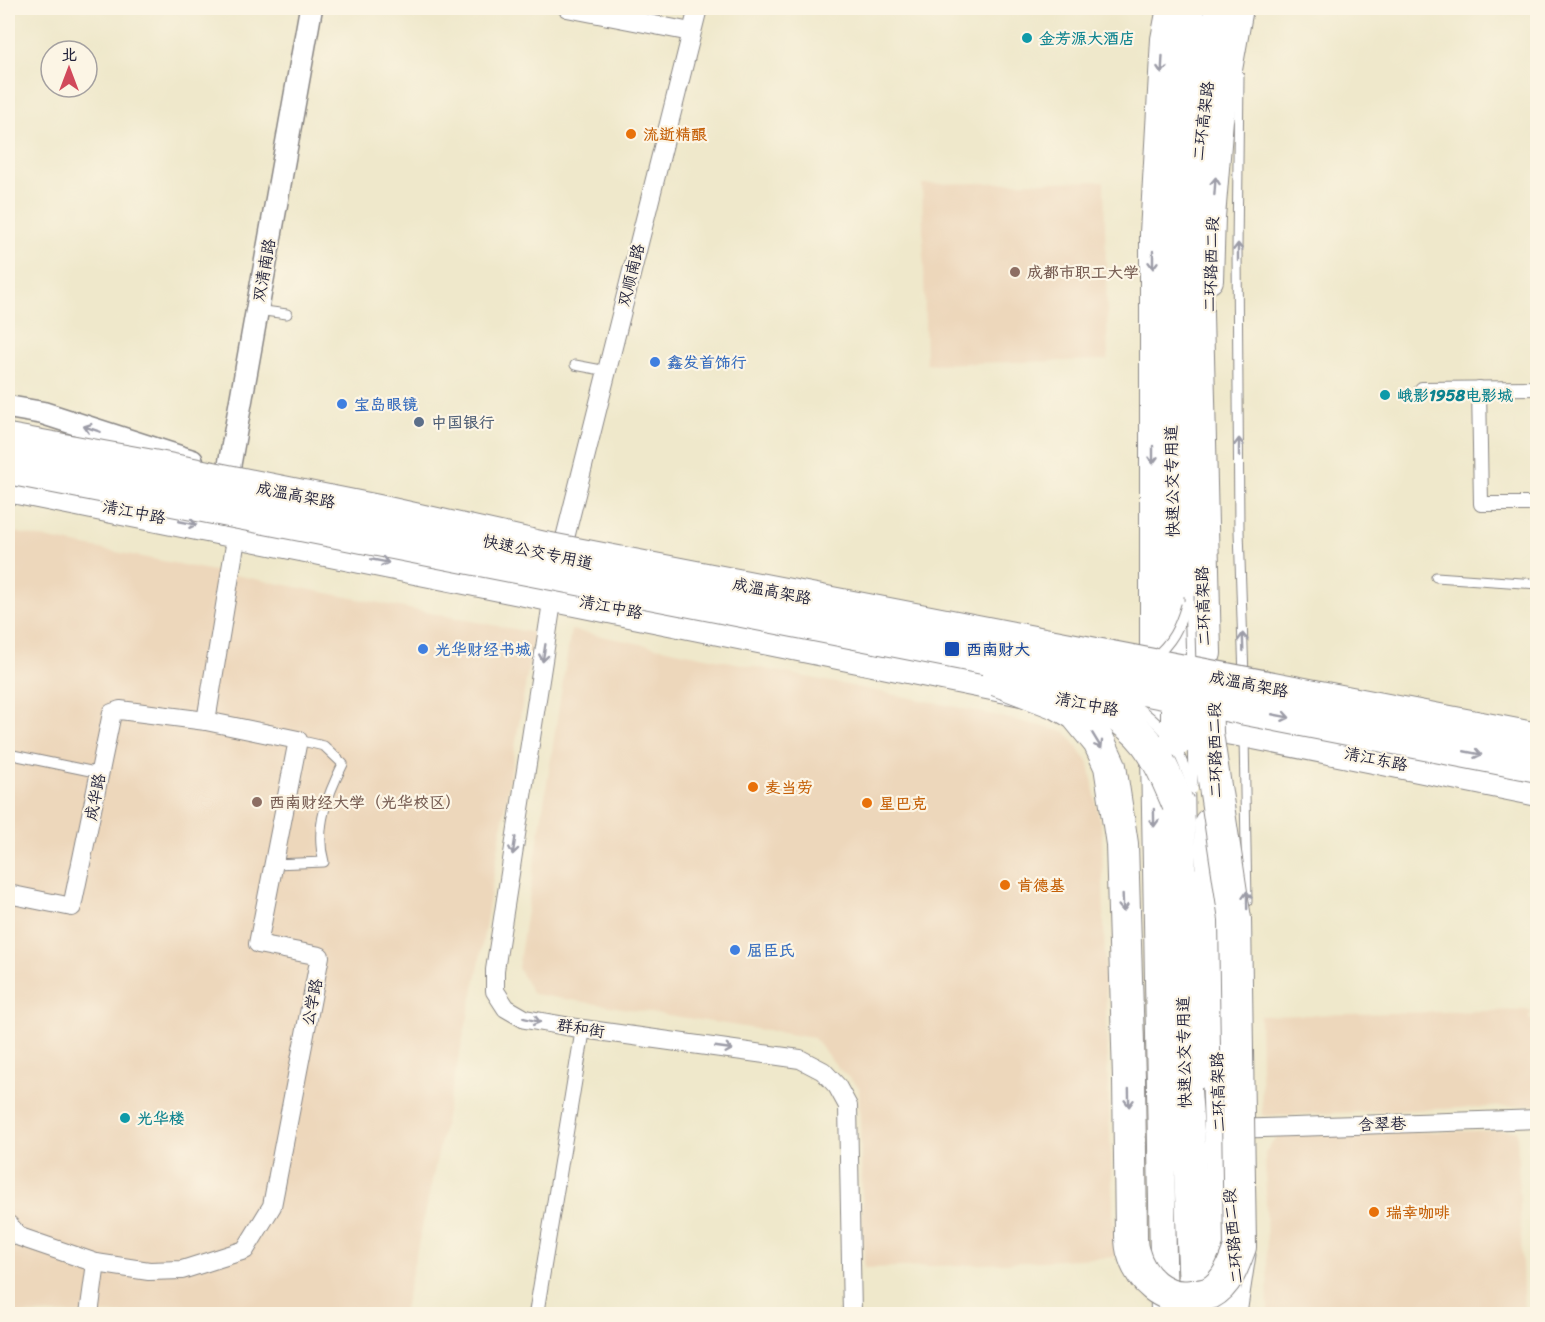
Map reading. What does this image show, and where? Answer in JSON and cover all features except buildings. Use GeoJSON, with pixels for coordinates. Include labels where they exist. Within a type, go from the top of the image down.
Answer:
{"type":"FeatureCollection","features":[{"type":"Feature","properties":{"kind":"highway","name":"二环高架路"},"geometry":{"type":"LineString","coordinates":[[1188,8],[1176,122],[1172,338],[1188,798],[1182,1049],[1189,1145],[1196,1314]]}},
{"type":"Feature","properties":{"kind":"highway","name":"二环高架路"},"geometry":{"type":"LineString","coordinates":[[1221,8],[1211,53],[1197,163],[1195,230],[1198,419],[1210,730],[1226,1314]]}},
{"type":"Feature","properties":{"kind":"highway"},"geometry":{"type":"LineString","coordinates":[[8,428],[158,467]]}},
{"type":"Feature","properties":{"kind":"highway","name":"成温高架路"},"geometry":{"type":"LineString","coordinates":[[8,440],[378,511],[545,548],[1538,739]]}},
{"type":"Feature","properties":{"kind":"highway","name":"成温高架路"},"geometry":{"type":"LineString","coordinates":[[8,468],[1538,766]]}},
{"type":"Feature","properties":{"kind":"highway"},"geometry":{"type":"LineString","coordinates":[[509,565],[594,600],[1060,692],[1088,700],[1116,715],[1146,742],[1163,770],[1188,798]]}},
{"type":"Feature","properties":{"kind":"highway"},"geometry":{"type":"LineString","coordinates":[[997,680],[1059,704],[1076,714],[1099,742],[1110,766],[1122,844],[1133,1253],[1147,1280],[1162,1292],[1177,1297],[1209,1293],[1218,1286],[1226,1279],[1234,1266],[1240,1247],[1235,919],[1210,730]]}},
{"type":"Feature","properties":{"kind":"main road"},"geometry":{"type":"LineString","coordinates":[[1164,1314],[1153,717],[1141,666],[1153,233],[1164,39],[1170,8]]}},
{"type":"Feature","properties":{"kind":"main road","name":"二环路西二段"},"geometry":{"type":"LineString","coordinates":[[1240,8],[1220,120],[1212,217],[1206,487],[1213,670],[1210,730],[1228,1203],[1242,1314]]}},
{"type":"Feature","properties":{"kind":"main road"},"geometry":{"type":"LineString","coordinates":[[8,428],[564,542],[1141,666],[1213,670],[1538,729]]}},
{"type":"Feature","properties":{"kind":"main road","name":"清江中路"},"geometry":{"type":"LineString","coordinates":[[8,487],[1210,730]]}},
{"type":"Feature","properties":{"kind":"main road","name":"清江东路"},"geometry":{"type":"LineString","coordinates":[[1210,730],[1244,732],[1538,791]]}},
{"type":"Feature","properties":{"kind":"street","name":"双清南路"},"geometry":{"type":"LineString","coordinates":[[237,533],[228,472],[311,8]]}},
{"type":"Feature","properties":{"kind":"street"},"geometry":{"type":"LineString","coordinates":[[567,8],[692,32]]}},
{"type":"Feature","properties":{"kind":"street","name":"双顺南路"},"geometry":{"type":"LineString","coordinates":[[564,542],[698,8]]}},
{"type":"Feature","properties":{"kind":"street"},"geometry":{"type":"LineString","coordinates":[[1479,388],[1481,504],[1538,504]]}},
{"type":"Feature","properties":{"kind":"street"},"geometry":{"type":"LineString","coordinates":[[1422,389],[1538,388]]}},
{"type":"Feature","properties":{"kind":"street"},"geometry":{"type":"LineString","coordinates":[[8,407],[43,413],[228,472]]}},
{"type":"Feature","properties":{"kind":"street"},"geometry":{"type":"LineString","coordinates":[[237,533],[206,721],[298,741]]}},
{"type":"Feature","properties":{"kind":"street","name":"群和街"},"geometry":{"type":"LineString","coordinates":[[554,596],[495,970],[495,991],[506,1008],[525,1019],[800,1059],[823,1071],[837,1086],[848,1106],[852,1314]]}},
{"type":"Feature","properties":{"kind":"street","name":"成华路"},"geometry":{"type":"LineString","coordinates":[[8,898],[8,894],[72,907],[112,713],[120,710],[206,721]]}},
{"type":"Feature","properties":{"kind":"street","name":"公学路"},"geometry":{"type":"LineString","coordinates":[[96,1263],[150,1270],[182,1270],[246,1250],[272,1206],[321,956],[258,944],[298,741]]}},
{"type":"Feature","properties":{"kind":"street"},"geometry":{"type":"LineString","coordinates":[[536,1314],[583,1029]]}},
{"type":"Feature","properties":{"kind":"street","name":"含翠巷"},"geometry":{"type":"LineString","coordinates":[[1226,1130],[1538,1119]]}},
{"type":"Feature","properties":{"kind":"street"},"geometry":{"type":"LineString","coordinates":[[8,1224],[20,1237],[96,1263],[89,1314]]}},
{"type":"Feature","properties":{"kind":"lane"},"geometry":{"type":"LineString","coordinates":[[1240,8],[1239,531],[1244,675],[1247,907]]}},
{"type":"Feature","properties":{"kind":"lane"},"geometry":{"type":"LineString","coordinates":[[1185,225],[1185,237]]}},
{"type":"Feature","properties":{"kind":"lane"},"geometry":{"type":"LineString","coordinates":[[256,309],[287,314]]}},
{"type":"Feature","properties":{"kind":"lane"},"geometry":{"type":"LineString","coordinates":[[575,365],[607,371]]}},
{"type":"Feature","properties":{"kind":"lane","name":"快速公交专用道"},"geometry":{"type":"LineString","coordinates":[[8,459],[154,487],[1062,676],[1124,699],[1145,713],[1174,745],[1188,798]]}},
{"type":"Feature","properties":{"kind":"lane"},"geometry":{"type":"LineString","coordinates":[[1436,578],[1538,584]]}},
{"type":"Feature","properties":{"kind":"lane"},"geometry":{"type":"LineString","coordinates":[[1188,798],[1189,584]]}},
{"type":"Feature","properties":{"kind":"lane"},"geometry":{"type":"LineString","coordinates":[[1141,666],[1168,645],[1179,627],[1189,596]]}},
{"type":"Feature","properties":{"kind":"lane","name":"快速公交专用道"},"geometry":{"type":"LineString","coordinates":[[1062,676],[1106,677],[1118,674]]}},
{"type":"Feature","properties":{"kind":"lane"},"geometry":{"type":"LineString","coordinates":[[274,864],[324,862],[321,852],[321,828],[325,806],[343,764],[324,746],[298,741]]}},
{"type":"Feature","properties":{"kind":"lane"},"geometry":{"type":"LineString","coordinates":[[8,754],[100,773]]}},
{"type":"Feature","properties":{"kind":"lane","name":"快速公交专用道"},"geometry":{"type":"LineString","coordinates":[[1195,860],[1200,1099]]}},
{"type":"Feature","properties":{"kind":"lane"},"geometry":{"type":"LineString","coordinates":[[1242,1314],[1253,1243]]}},
{"type":"Feature","properties":{"kind":"lane"},"geometry":{"type":"LineString","coordinates":[[1204,1267],[1205,1314]]}},
{"type":"Feature","properties":{"kind":"shaded area","name":"成都市职工大学"},"geometry":{"type":"Polygon","coordinates":[[[1104,181],[1108,360],[926,364],[922,184],[1104,181]]]}},
{"type":"Feature","properties":{"kind":"shaded area","name":"西南财经大学（光华校区）"},"geometry":{"type":"Polygon","coordinates":[[[8,531],[534,633],[478,970],[403,1314],[8,1314],[8,531]]]}},
{"type":"Feature","properties":{"kind":"shaded area"},"geometry":{"type":"Polygon","coordinates":[[[571,630],[971,710],[1066,732],[1089,763],[1102,834],[1107,1059],[1115,1257],[864,1268],[859,1087],[839,1069],[814,1038],[533,994],[518,968],[571,630]]]}},
{"type":"Feature","properties":{"kind":"shaded area"},"geometry":{"type":"Polygon","coordinates":[[[1531,1010],[1529,1020],[1537,1020],[1537,1105],[1262,1116],[1260,1016],[1531,1010]]]}},
{"type":"Feature","properties":{"kind":"shaded area"},"geometry":{"type":"Polygon","coordinates":[[[1517,1130],[1524,1314],[1268,1314],[1265,1152],[1279,1135],[1517,1130]]]}},
{"type":"Feature","properties":{"kind":"place","name":"金芳源大酒店"},"geometry":{"type":"Point","coordinates":[1027,38]}},
{"type":"Feature","properties":{"kind":"place","name":"流逝精酿"},"geometry":{"type":"Point","coordinates":[631,134]}},
{"type":"Feature","properties":{"kind":"place","name":"成都市职工大学"},"geometry":{"type":"Point","coordinates":[1015,272]}},
{"type":"Feature","properties":{"kind":"place","name":"鑫发首饰行"},"geometry":{"type":"Point","coordinates":[655,362]}},
{"type":"Feature","properties":{"kind":"place","name":"峨影1958电影城"},"geometry":{"type":"Point","coordinates":[1385,395]}},
{"type":"Feature","properties":{"kind":"place","name":"宝岛眼镜"},"geometry":{"type":"Point","coordinates":[342,404]}},
{"type":"Feature","properties":{"kind":"place","name":"中国银行"},"geometry":{"type":"Point","coordinates":[419,422]}},
{"type":"Feature","properties":{"kind":"place","name":"光华财经书城"},"geometry":{"type":"Point","coordinates":[423,649]}},
{"type":"Feature","properties":{"kind":"place","name":"西南财大"},"geometry":{"type":"Point","coordinates":[952,649]}},
{"type":"Feature","properties":{"kind":"place","name":"麦当劳"},"geometry":{"type":"Point","coordinates":[753,787]}},
{"type":"Feature","properties":{"kind":"place","name":"西南财经大学（光华校区）"},"geometry":{"type":"Point","coordinates":[257,802]}},
{"type":"Feature","properties":{"kind":"place","name":"星巴克"},"geometry":{"type":"Point","coordinates":[867,803]}},
{"type":"Feature","properties":{"kind":"place","name":"肯德基"},"geometry":{"type":"Point","coordinates":[1005,885]}},
{"type":"Feature","properties":{"kind":"place","name":"屈臣氏"},"geometry":{"type":"Point","coordinates":[735,950]}},
{"type":"Feature","properties":{"kind":"place","name":"光华楼"},"geometry":{"type":"Point","coordinates":[125,1118]}},
{"type":"Feature","properties":{"kind":"place","name":"瑞幸咖啡"},"geometry":{"type":"Point","coordinates":[1374,1212]}}]}
